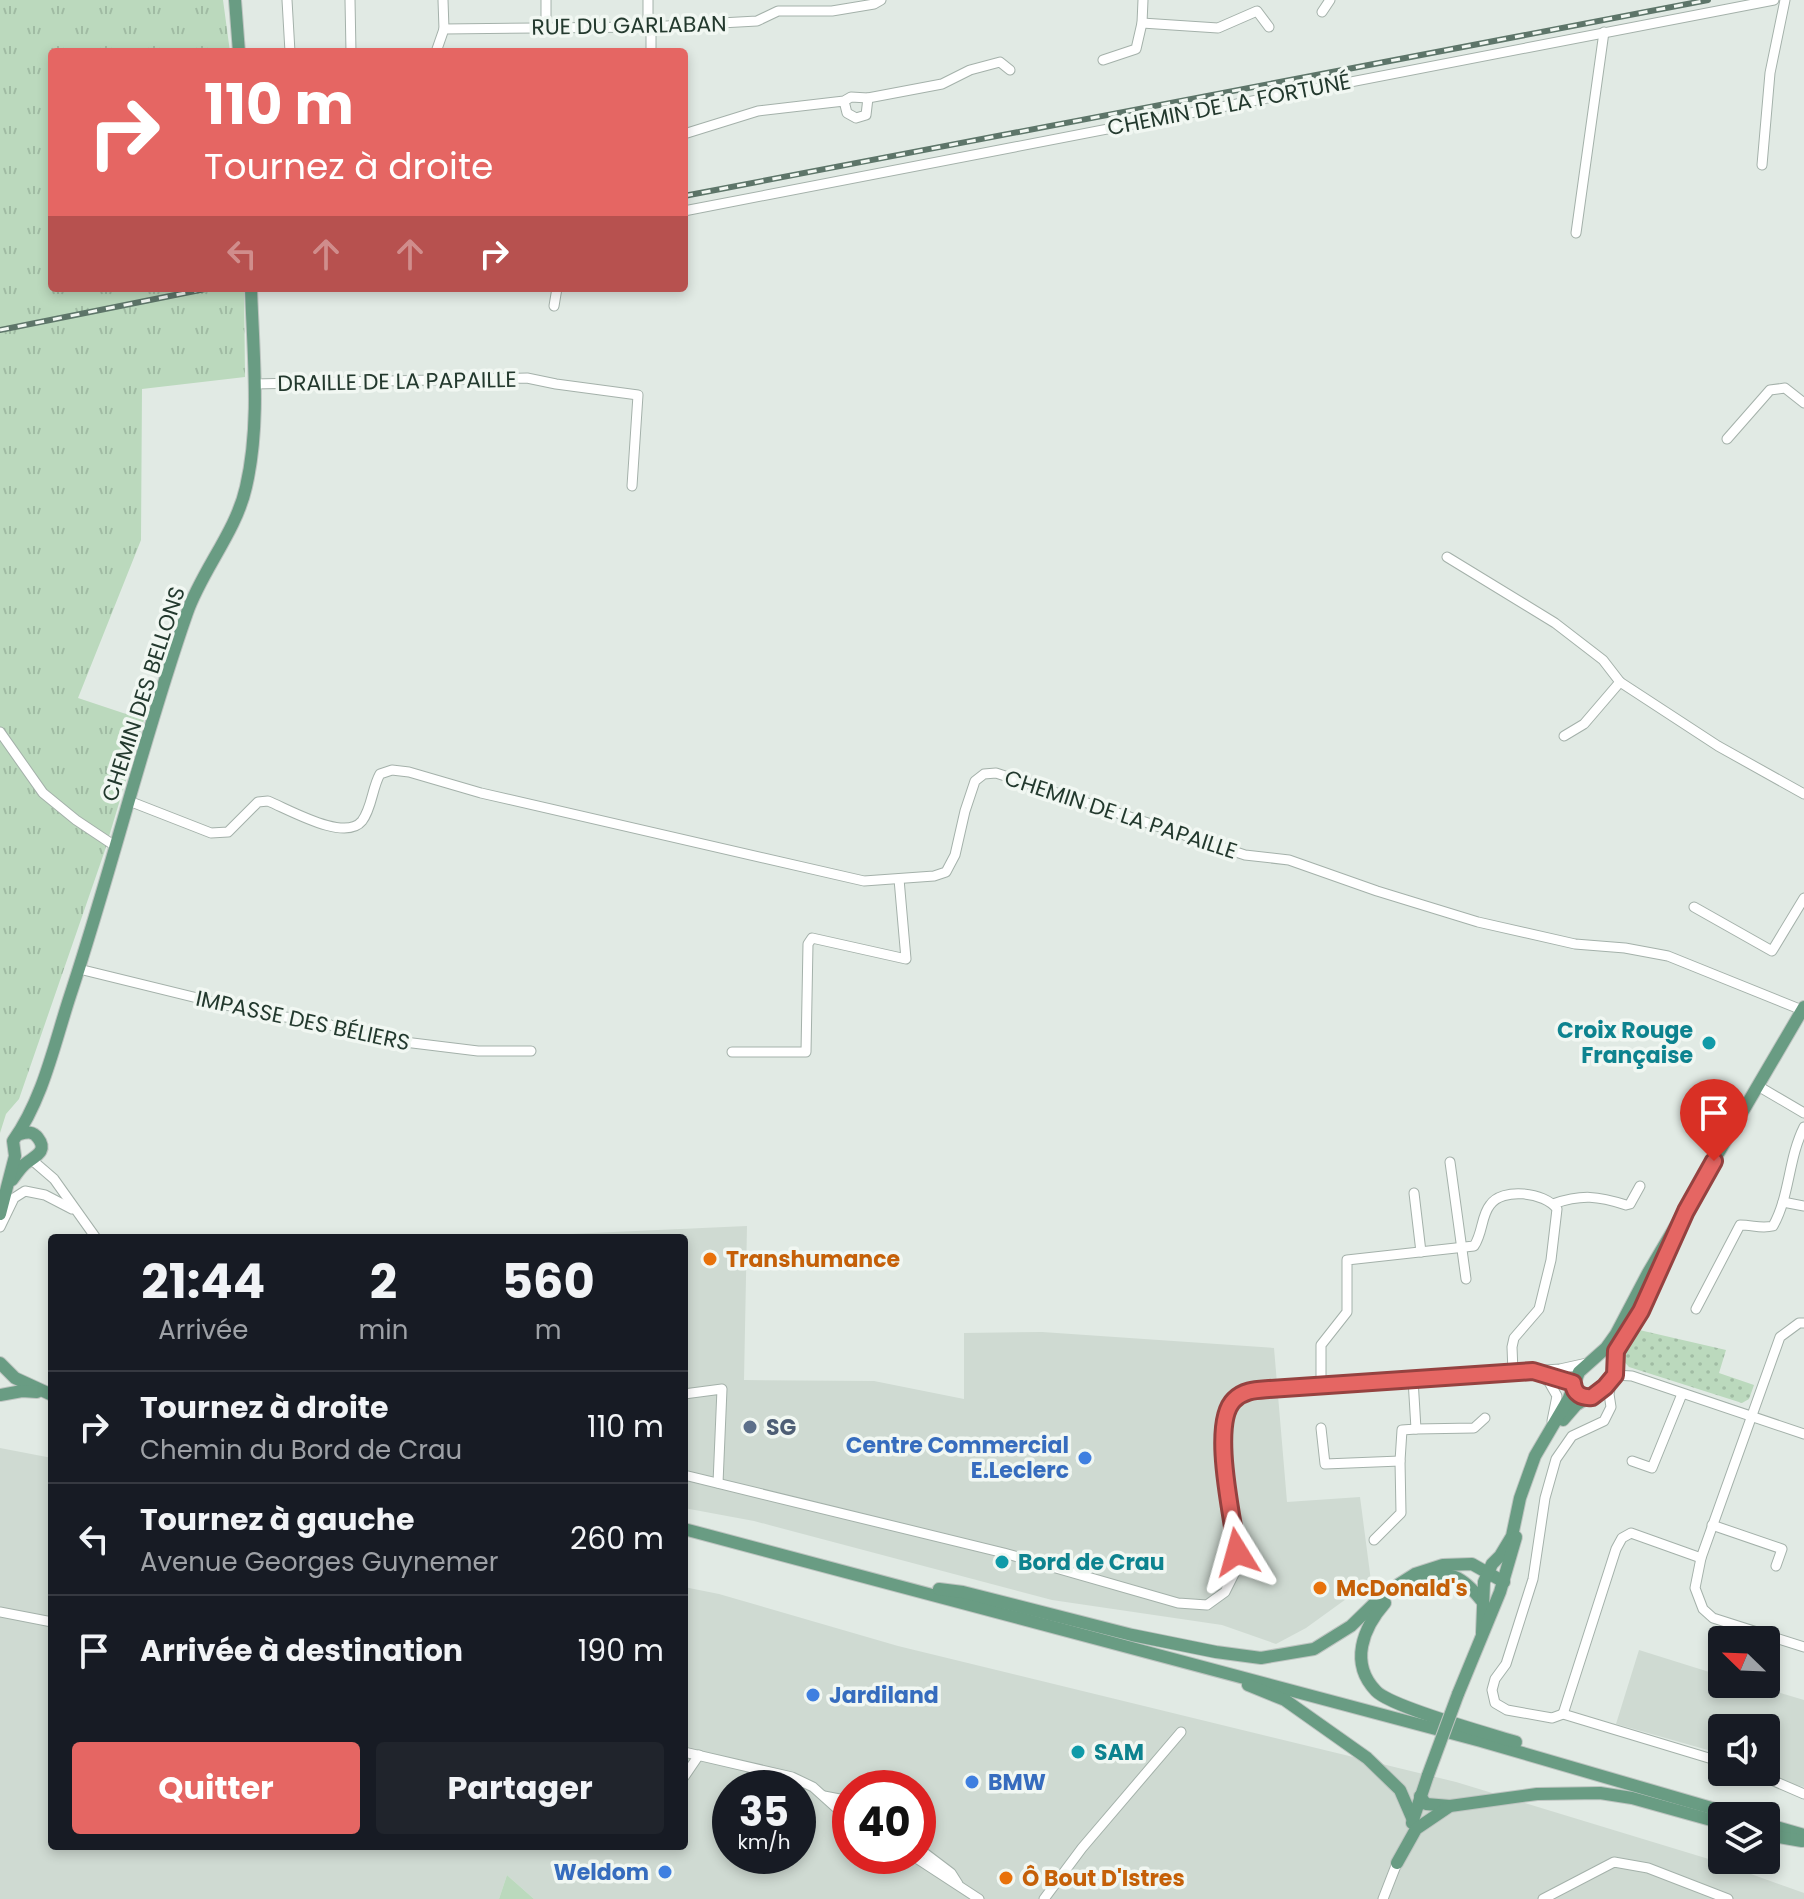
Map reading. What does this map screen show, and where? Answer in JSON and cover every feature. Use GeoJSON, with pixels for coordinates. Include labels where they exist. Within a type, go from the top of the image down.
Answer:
{"type":"FeatureCollection","features":[{"type":"Feature","properties":{"kind":"main road"},"geometry":{"type":"LineString","coordinates":[[235,0],[239,48]]}},
{"type":"Feature","properties":{"kind":"main road","name":"CHEMIN DES BELLONS"},"geometry":{"type":"LineString","coordinates":[[20,1134],[33,1110],[79,969],[187,611],[238,513],[246,491],[251,460],[254,384],[251,292]]}},
{"type":"Feature","properties":{"kind":"main road"},"geometry":{"type":"LineString","coordinates":[[1482,1633],[1486,1576],[1512,1536],[1525,1481],[1549,1430],[1587,1363],[1616,1334],[1648,1273],[1803,1009]]}},
{"type":"Feature","properties":{"kind":"main road","name":"CHEMIN DES BELLONS"},"geometry":{"type":"LineString","coordinates":[[33,1110],[35,1134]]}},
{"type":"Feature","properties":{"kind":"main road"},"geometry":{"type":"LineString","coordinates":[[0,1214],[9,1184],[25,1159],[41,1149],[35,1134],[27,1132],[13,1141],[25,1159]]}},
{"type":"Feature","properties":{"kind":"main road"},"geometry":{"type":"LineString","coordinates":[[1397,1863],[1458,1694],[1504,1582],[1524,1502],[1544,1452],[1562,1421],[1614,1369],[1616,1351],[1641,1311],[1686,1211]]}},
{"type":"Feature","properties":{"kind":"main road"},"geometry":{"type":"LineString","coordinates":[[1599,1354],[1607,1354],[1614,1369]]}},
{"type":"Feature","properties":{"kind":"main road"},"geometry":{"type":"LineString","coordinates":[[0,1363],[15,1378],[48,1393]]}},
{"type":"Feature","properties":{"kind":"main road"},"geometry":{"type":"LineString","coordinates":[[1573,1386],[1589,1397]]}},
{"type":"Feature","properties":{"kind":"main road"},"geometry":{"type":"LineString","coordinates":[[0,1395],[22,1391],[48,1394]]}},
{"type":"Feature","properties":{"kind":"main road"},"geometry":{"type":"LineString","coordinates":[[688,1530],[1185,1661],[1708,1807]]}},
{"type":"Feature","properties":{"kind":"main road"},"geometry":{"type":"LineString","coordinates":[[901,1586],[963,1592],[1132,1635],[1261,1658],[1314,1649],[1351,1626],[1385,1593],[1415,1574],[1443,1565],[1472,1564],[1486,1576],[1504,1582]]}},
{"type":"Feature","properties":{"kind":"main road"},"geometry":{"type":"LineString","coordinates":[[1468,1583],[1486,1576]]}},
{"type":"Feature","properties":{"kind":"main road"},"geometry":{"type":"LineString","coordinates":[[1482,1601],[1459,1577],[1425,1578],[1385,1603],[1372,1619],[1363,1637],[1361,1667],[1377,1693],[1400,1704],[1519,1743],[1558,1763]]}},
{"type":"Feature","properties":{"kind":"main road"},"geometry":{"type":"LineString","coordinates":[[1185,1661],[1285,1700],[1367,1758],[1400,1790],[1413,1820]]}},
{"type":"Feature","properties":{"kind":"main road"},"geometry":{"type":"LineString","coordinates":[[1420,1796],[1426,1804],[1450,1806],[1537,1794],[1600,1793],[1632,1798],[1708,1819]]}},
{"type":"Feature","properties":{"kind":"main road"},"geometry":{"type":"LineString","coordinates":[[1397,1863],[1416,1829],[1450,1806]]}},
{"type":"Feature","properties":{"kind":"main road"},"geometry":{"type":"LineString","coordinates":[[1780,1828],[1804,1835]]}},
{"type":"Feature","properties":{"kind":"main road"},"geometry":{"type":"LineString","coordinates":[[1780,1838],[1804,1842]]}},
{"type":"Feature","properties":{"kind":"street"},"geometry":{"type":"LineString","coordinates":[[287,0],[290,48]]}},
{"type":"Feature","properties":{"kind":"street"},"geometry":{"type":"LineString","coordinates":[[350,0],[351,48]]}},
{"type":"Feature","properties":{"kind":"street"},"geometry":{"type":"LineString","coordinates":[[437,48],[444,29],[443,0]]}},
{"type":"Feature","properties":{"kind":"street"},"geometry":{"type":"LineString","coordinates":[[546,0],[546,27]]}},
{"type":"Feature","properties":{"kind":"street"},"geometry":{"type":"LineString","coordinates":[[648,0],[651,48]]}},
{"type":"Feature","properties":{"kind":"street","name":"RUE DU GARLABAN"},"geometry":{"type":"LineString","coordinates":[[444,29],[650,27],[757,21],[778,11],[832,11],[881,0]]}},
{"type":"Feature","properties":{"kind":"street"},"geometry":{"type":"LineString","coordinates":[[1103,60],[1136,49],[1143,0]]}},
{"type":"Feature","properties":{"kind":"street"},"geometry":{"type":"LineString","coordinates":[[1322,12],[1330,0]]}},
{"type":"Feature","properties":{"kind":"street","name":"CHEMIN DE LA FORTUNÉ"},"geometry":{"type":"LineString","coordinates":[[688,210],[1774,0]]}},
{"type":"Feature","properties":{"kind":"street"},"geometry":{"type":"LineString","coordinates":[[1762,165],[1770,73],[1785,0]]}},
{"type":"Feature","properties":{"kind":"street"},"geometry":{"type":"LineString","coordinates":[[1142,23],[1218,28],[1257,11],[1269,27]]}},
{"type":"Feature","properties":{"kind":"street"},"geometry":{"type":"LineString","coordinates":[[1576,233],[1604,32]]}},
{"type":"Feature","properties":{"kind":"street"},"geometry":{"type":"LineString","coordinates":[[688,133],[758,111],[844,101],[860,95],[868,98],[942,84],[970,70],[1000,62],[1010,70]]}},
{"type":"Feature","properties":{"kind":"street"},"geometry":{"type":"LineString","coordinates":[[844,101],[847,113],[856,118],[866,115],[868,98]]}},
{"type":"Feature","properties":{"kind":"street"},"geometry":{"type":"LineString","coordinates":[[554,306],[556,292]]}},
{"type":"Feature","properties":{"kind":"street","name":"DRAILLE DE LA PAPAILLE"},"geometry":{"type":"LineString","coordinates":[[254,384],[527,378],[638,395],[632,486]]}},
{"type":"Feature","properties":{"kind":"street"},"geometry":{"type":"LineString","coordinates":[[1727,439],[1770,390],[1785,388],[1804,403]]}},
{"type":"Feature","properties":{"kind":"street"},"geometry":{"type":"LineString","coordinates":[[1447,557],[1555,623],[1603,660],[1620,682],[1718,746],[1804,794]]}},
{"type":"Feature","properties":{"kind":"street"},"geometry":{"type":"LineString","coordinates":[[1564,736],[1584,724],[1620,682]]}},
{"type":"Feature","properties":{"kind":"street"},"geometry":{"type":"LineString","coordinates":[[0,732],[43,793],[115,846]]}},
{"type":"Feature","properties":{"kind":"street","name":"CHEMIN DE LA PAPAILLE"},"geometry":{"type":"LineString","coordinates":[[129,801],[211,833],[228,832],[258,802],[268,801],[337,829],[351,829],[361,823],[367,812],[373,787],[380,774],[392,770],[864,881],[934,876],[946,872],[955,855],[975,781],[984,774],[996,773],[1245,855],[1289,860],[1478,922],[1575,944],[1625,948],[1668,956],[1803,1009]]}},
{"type":"Feature","properties":{"kind":"street"},"geometry":{"type":"LineString","coordinates":[[732,1052],[806,1052],[808,944],[812,938],[906,959],[899,879]]}},
{"type":"Feature","properties":{"kind":"street"},"geometry":{"type":"LineString","coordinates":[[1694,907],[1772,951],[1804,898]]}},
{"type":"Feature","properties":{"kind":"street","name":"IMPASSE DES BÉLIERS"},"geometry":{"type":"LineString","coordinates":[[79,969],[263,1014],[323,1022],[346,1031],[388,1040],[478,1051],[531,1051]]}},
{"type":"Feature","properties":{"kind":"street"},"geometry":{"type":"LineString","coordinates":[[1758,1086],[1804,1113]]}},
{"type":"Feature","properties":{"kind":"street"},"geometry":{"type":"LineString","coordinates":[[1696,1309],[1740,1225],[1762,1229],[1773,1226],[1783,1202],[1796,1143],[1804,1127]]}},
{"type":"Feature","properties":{"kind":"street"},"geometry":{"type":"LineString","coordinates":[[41,1149],[54,1179],[93,1234]]}},
{"type":"Feature","properties":{"kind":"street"},"geometry":{"type":"LineString","coordinates":[[25,1159],[54,1179]]}},
{"type":"Feature","properties":{"kind":"street"},"geometry":{"type":"LineString","coordinates":[[1450,1162],[1466,1279]]}},
{"type":"Feature","properties":{"kind":"street"},"geometry":{"type":"LineString","coordinates":[[1553,1204],[1598,1196],[1626,1205],[1630,1204],[1640,1186]]}},
{"type":"Feature","properties":{"kind":"street"},"geometry":{"type":"LineString","coordinates":[[0,1227],[14,1198],[25,1191],[45,1195],[74,1210]]}},
{"type":"Feature","properties":{"kind":"street"},"geometry":{"type":"LineString","coordinates":[[1414,1193],[1421,1252]]}},
{"type":"Feature","properties":{"kind":"street"},"geometry":{"type":"LineString","coordinates":[[1321,1385],[1321,1345],[1347,1312],[1347,1260],[1474,1246],[1480,1238],[1486,1211],[1492,1201],[1501,1196],[1540,1195],[1557,1209],[1551,1260],[1539,1309],[1514,1338],[1513,1372]]}},
{"type":"Feature","properties":{"kind":"street"},"geometry":{"type":"LineString","coordinates":[[1783,1202],[1804,1206]]}},
{"type":"Feature","properties":{"kind":"street"},"geometry":{"type":"LineString","coordinates":[[1804,1323],[1799,1323],[1780,1337],[1712,1525],[1695,1588],[1703,1609],[1713,1618],[1804,1647]]}},
{"type":"Feature","properties":{"kind":"street"},"geometry":{"type":"LineString","coordinates":[[688,1476],[1004,1553],[1178,1603],[1207,1605],[1225,1592],[1237,1568],[1222,1443],[1228,1408],[1246,1391],[1560,1369],[1587,1363]]}},
{"type":"Feature","properties":{"kind":"street"},"geometry":{"type":"LineString","coordinates":[[1708,1758],[1563,1714],[1552,1718],[1535,1717],[1495,1703],[1492,1690],[1495,1679],[1506,1664],[1533,1579],[1545,1498],[1556,1459],[1572,1436],[1604,1421],[1611,1407],[1614,1369],[1804,1434]]}},
{"type":"Feature","properties":{"kind":"street"},"geometry":{"type":"LineString","coordinates":[[1533,1371],[1573,1386]]}},
{"type":"Feature","properties":{"kind":"street"},"geometry":{"type":"LineString","coordinates":[[1533,1371],[1549,1382],[1557,1396],[1549,1430]]}},
{"type":"Feature","properties":{"kind":"street"},"geometry":{"type":"LineString","coordinates":[[1413,1379],[1416,1429]]}},
{"type":"Feature","properties":{"kind":"street"},"geometry":{"type":"LineString","coordinates":[[688,1393],[722,1389],[718,1483]]}},
{"type":"Feature","properties":{"kind":"street"},"geometry":{"type":"LineString","coordinates":[[1632,1461],[1652,1468],[1682,1394]]}},
{"type":"Feature","properties":{"kind":"street"},"geometry":{"type":"LineString","coordinates":[[1589,1397],[1611,1407]]}},
{"type":"Feature","properties":{"kind":"street"},"geometry":{"type":"LineString","coordinates":[[1374,1540],[1401,1513],[1402,1430],[1474,1428],[1485,1418]]}},
{"type":"Feature","properties":{"kind":"street"},"geometry":{"type":"LineString","coordinates":[[1321,1428],[1325,1464],[1400,1461]]}},
{"type":"Feature","properties":{"kind":"street"},"geometry":{"type":"LineString","coordinates":[[1712,1525],[1782,1549],[1776,1566]]}},
{"type":"Feature","properties":{"kind":"street"},"geometry":{"type":"LineString","coordinates":[[1563,1714],[1622,1538],[1631,1533],[1701,1558]]}},
{"type":"Feature","properties":{"kind":"street"},"geometry":{"type":"LineString","coordinates":[[0,1612],[48,1621]]}},
{"type":"Feature","properties":{"kind":"street"},"geometry":{"type":"LineString","coordinates":[[1044,1899],[1082,1848],[1181,1732]]}},
{"type":"Feature","properties":{"kind":"street"},"geometry":{"type":"LineString","coordinates":[[688,1753],[792,1777],[813,1787],[832,1804]]}},
{"type":"Feature","properties":{"kind":"street"},"geometry":{"type":"LineString","coordinates":[[688,1771],[699,1755]]}},
{"type":"Feature","properties":{"kind":"street"},"geometry":{"type":"LineString","coordinates":[[1780,1784],[1804,1794]]}},
{"type":"Feature","properties":{"kind":"street"},"geometry":{"type":"LineString","coordinates":[[824,1796],[832,1798]]}},
{"type":"Feature","properties":{"kind":"street"},"geometry":{"type":"LineString","coordinates":[[936,1862],[951,1873],[958,1884]]}},
{"type":"Feature","properties":{"kind":"street"},"geometry":{"type":"LineString","coordinates":[[1543,1899],[1614,1862],[1648,1868],[1728,1899]]}},
{"type":"Feature","properties":{"kind":"street"},"geometry":{"type":"LineString","coordinates":[[1383,1899],[1397,1863]]}},
{"type":"Feature","properties":{"kind":"street"},"geometry":{"type":"LineString","coordinates":[[936,1872],[979,1899]]}},
{"type":"Feature","properties":{"kind":"shaded area"},"geometry":{"type":"Polygon","coordinates":[[[747,1226],[744,1380],[874,1381],[964,1399],[964,1333],[1042,1332],[1274,1348],[1287,1502],[1360,1497],[1371,1581],[1306,1628],[1276,1644],[1222,1625],[1052,1600],[754,1521],[688,1509],[688,1234],[571,1234],[747,1226]]]}},
{"type":"Feature","properties":{"kind":"shaded area"},"geometry":{"type":"Polygon","coordinates":[[[0,1448],[48,1457],[48,1850],[688,1850],[688,1588],[898,1646],[1456,1782],[1708,1859],[1708,1874],[1751,1874],[1804,1893],[1804,1899],[534,1899],[507,1875],[499,1899],[0,1899],[0,1448]]]}},
{"type":"Feature","properties":{"kind":"shaded area"},"geometry":{"type":"Polygon","coordinates":[[[1639,1650],[1708,1672],[1708,1698],[1780,1698],[1780,1693],[1804,1700],[1804,1787],[1780,1779],[1780,1714],[1708,1714],[1708,1750],[1616,1724],[1639,1650]]]}},
{"type":"Feature","properties":{"kind":"green space"},"geometry":{"type":"Polygon","coordinates":[[[0,0],[223,0],[229,48],[48,48],[48,292],[244,292],[245,377],[142,389],[141,540],[78,698],[144,720],[104,853],[19,1099],[6,1114],[0,1133],[0,0]]]}},
{"type":"Feature","properties":{"kind":"green space"},"geometry":{"type":"Polygon","coordinates":[[[1635,1329],[1726,1350],[1719,1373],[1754,1385],[1749,1399],[1742,1403],[1629,1367],[1620,1357],[1621,1348],[1635,1329]]]}},
{"type":"Feature","properties":{"kind":"green space"},"geometry":{"type":"Polygon","coordinates":[[[507,1875],[534,1899],[499,1899],[507,1875]]]}},
{"type":"Feature","properties":{"kind":"railway"},"geometry":{"type":"LineString","coordinates":[[688,195],[1708,0]]}},
{"type":"Feature","properties":{"kind":"railway"},"geometry":{"type":"LineString","coordinates":[[0,330],[190,292]]}},
{"type":"Feature","properties":{"kind":"place","name":"Croix Rouge Française"},"geometry":{"type":"Point","coordinates":[1709,1043]}},
{"type":"Feature","properties":{"kind":"place","name":"Transhumance"},"geometry":{"type":"Point","coordinates":[710,1259]}},
{"type":"Feature","properties":{"kind":"place","name":"SG"},"geometry":{"type":"Point","coordinates":[750,1427]}},
{"type":"Feature","properties":{"kind":"place","name":"Centre Commercial E.Leclerc"},"geometry":{"type":"Point","coordinates":[1085,1458]}},
{"type":"Feature","properties":{"kind":"place","name":"Bord de Crau"},"geometry":{"type":"Point","coordinates":[1002,1562]}},
{"type":"Feature","properties":{"kind":"place","name":"McDonald's"},"geometry":{"type":"Point","coordinates":[1320,1588]}},
{"type":"Feature","properties":{"kind":"place","name":"Jardiland"},"geometry":{"type":"Point","coordinates":[813,1695]}},
{"type":"Feature","properties":{"kind":"place","name":"SAM"},"geometry":{"type":"Point","coordinates":[1078,1752]}},
{"type":"Feature","properties":{"kind":"place","name":"BMW"},"geometry":{"type":"Point","coordinates":[972,1782]}},
{"type":"Feature","properties":{"kind":"place","name":"Weldom"},"geometry":{"type":"Point","coordinates":[665,1872]}},
{"type":"Feature","properties":{"kind":"place","name":"Ô Bout D'Istres"},"geometry":{"type":"Point","coordinates":[1006,1878]}},
{"type":"Feature","properties":{"kind":"route"},"geometry":{"type":"LineString","coordinates":[[1237,1552],[1222,1443],[1224,1418],[1235,1399],[1246,1391],[1533,1371],[1573,1383],[1575,1392],[1592,1397],[1615,1375],[1616,1351],[1641,1311],[1686,1211],[1714,1161]]}}]}
